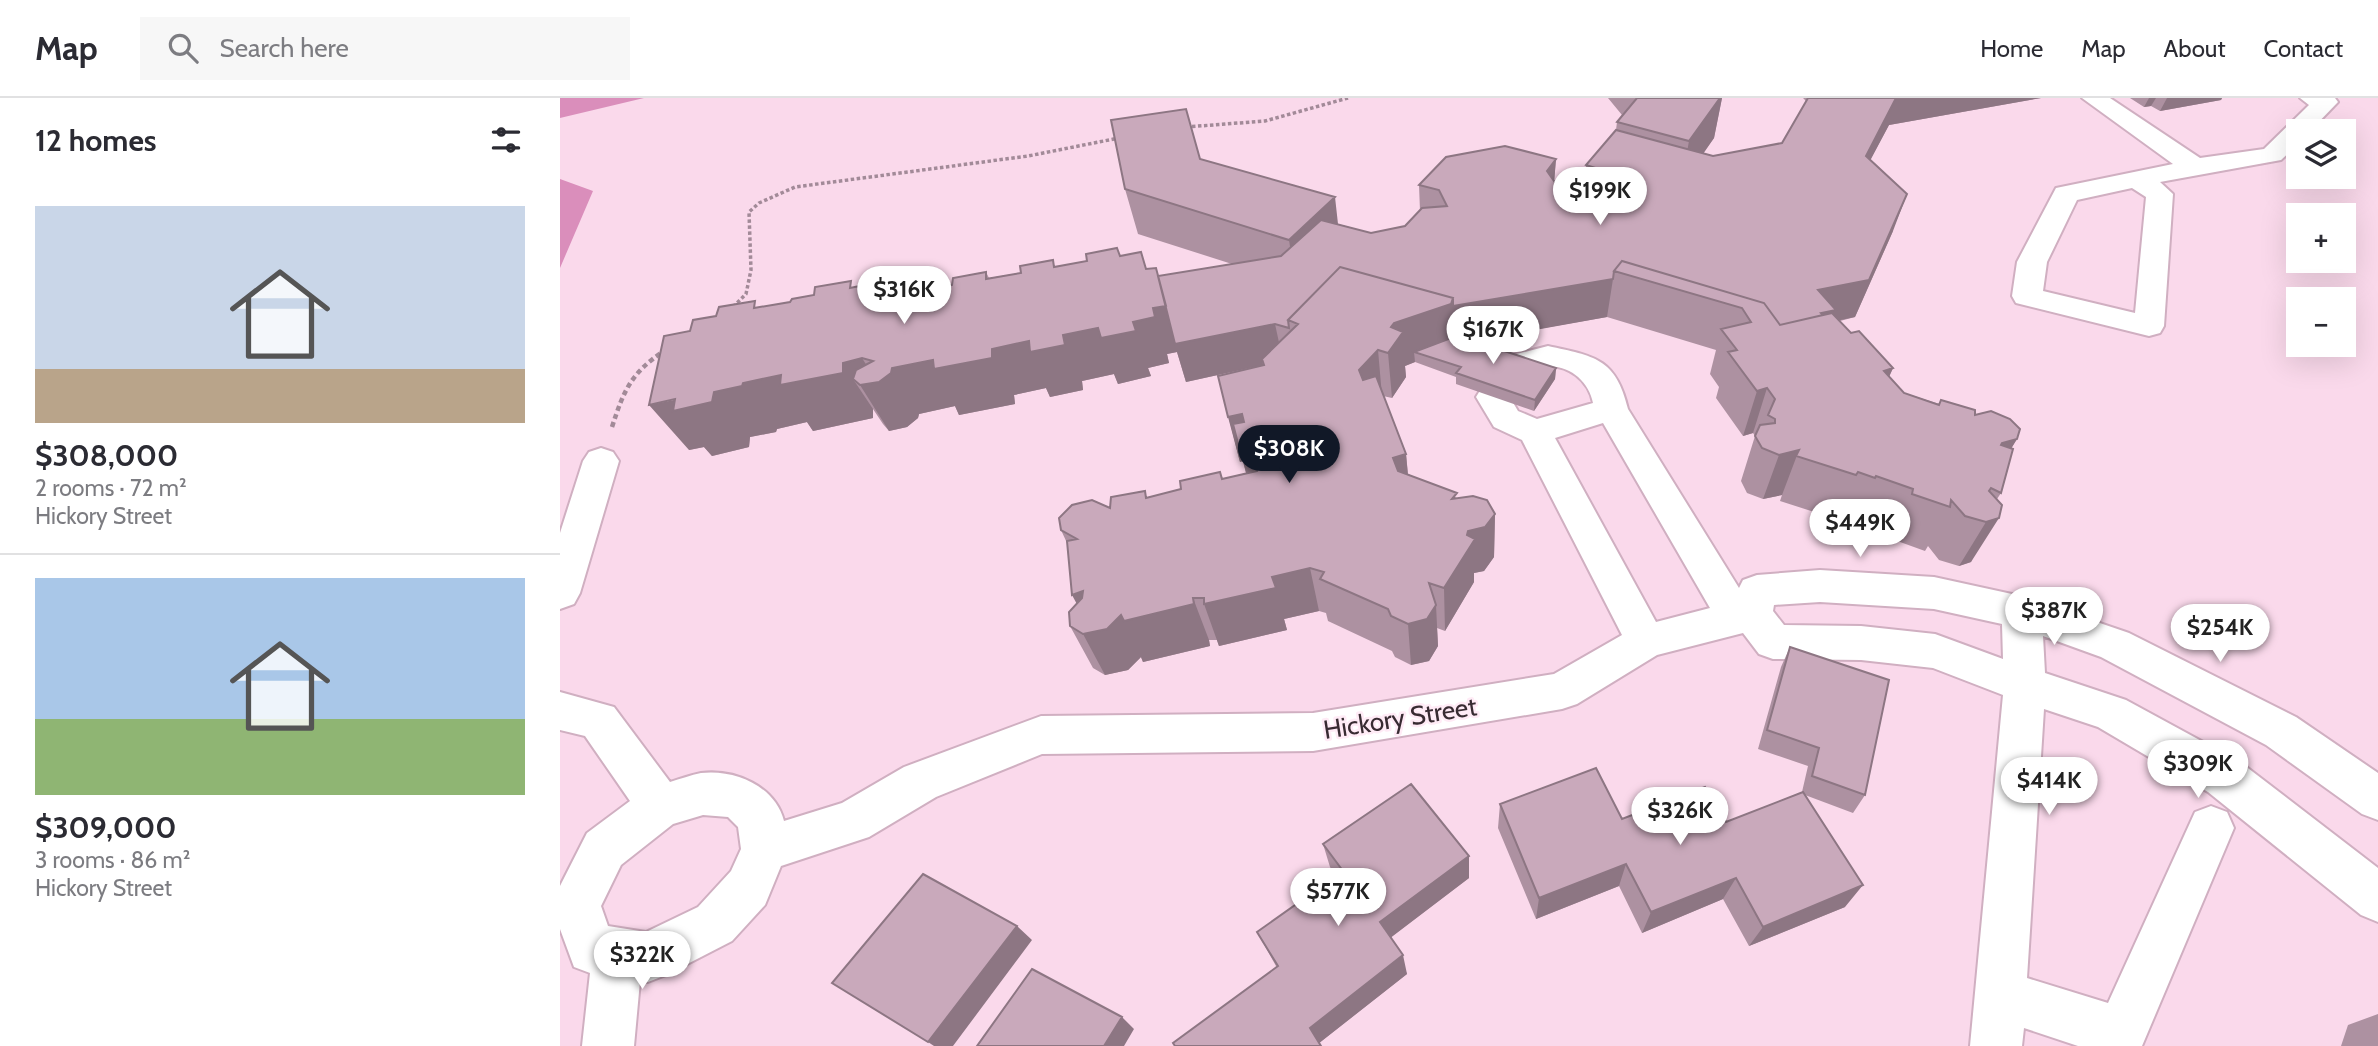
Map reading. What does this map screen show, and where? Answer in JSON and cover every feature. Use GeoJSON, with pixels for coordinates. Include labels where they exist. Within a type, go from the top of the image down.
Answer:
{"type":"FeatureCollection","features":[{"type":"Feature","properties":{"kind":"street"},"geometry":{"type":"LineString","coordinates":[[2094,98],[2195,167]]}},
{"type":"Feature","properties":{"kind":"street"},"geometry":{"type":"LineString","coordinates":[[2136,179],[2160,194],[2149,326],[2027,296],[2032,262],[2066,194],[2136,179],[2195,167],[2272,155],[2323,99]]}},
{"type":"Feature","properties":{"kind":"street"},"geometry":{"type":"LineString","coordinates":[[1513,365],[1548,356],[1584,364],[1606,386],[1611,410],[1744,616],[1773,642],[1861,643],[1935,651],[2025,685],[2111,713],[2224,777],[2378,898]]}},
{"type":"Feature","properties":{"kind":"street"},"geometry":{"type":"LineString","coordinates":[[1493,397],[1506,419],[1535,432],[1646,641]]}},
{"type":"Feature","properties":{"kind":"street"},"geometry":{"type":"LineString","coordinates":[[1535,432],[1611,410]]}},
{"type":"Feature","properties":{"kind":"street"},"geometry":{"type":"LineString","coordinates":[[560,593],[601,461]]}},
{"type":"Feature","properties":{"kind":"street"},"geometry":{"type":"LineString","coordinates":[[1744,616],[1757,591],[1820,586],[1934,593],[2021,612],[2115,645],[2281,731],[2378,799]]}},
{"type":"Feature","properties":{"kind":"street"},"geometry":{"type":"LineString","coordinates":[[1996,1046],[2025,685],[2021,612]]}},
{"type":"Feature","properties":{"kind":"street","name":"Hickory Street"},"geometry":{"type":"LineString","coordinates":[[764,849],[853,822],[920,782],[1041,735],[1313,732],[1562,691],[1646,641],[1744,616]]}},
{"type":"Feature","properties":{"kind":"street"},"geometry":{"type":"LineString","coordinates":[[560,711],[598,720],[660,806]]}},
{"type":"Feature","properties":{"kind":"street"},"geometry":{"type":"LineString","coordinates":[[703,794],[738,797],[760,817],[764,849],[748,888],[715,924],[648,957],[592,949],[576,905],[604,849],[660,806],[703,794]]}},
{"type":"Feature","properties":{"kind":"street"},"geometry":{"type":"LineString","coordinates":[[2001,995],[2121,1034],[2211,828]]}},
{"type":"Feature","properties":{"kind":"street"},"geometry":{"type":"LineString","coordinates":[[608,1046],[617,953]]}},
{"type":"Feature","properties":{"kind":"path"},"geometry":{"type":"LineString","coordinates":[[1183,128],[1265,121],[1348,98]]}},
{"type":"Feature","properties":{"kind":"path"},"geometry":{"type":"LineString","coordinates":[[726,314],[747,294],[751,270],[749,212],[776,194],[816,183],[1028,156],[1128,136]]}},
{"type":"Feature","properties":{"kind":"path"},"geometry":{"type":"LineString","coordinates":[[601,461],[626,385],[636,370],[671,347]]}},
{"type":"Feature","properties":{"kind":"shaded area"},"geometry":{"type":"Polygon","coordinates":[[[560,98],[644,98],[560,118],[560,98]]]}},
{"type":"Feature","properties":{"kind":"shaded area"},"geometry":{"type":"Polygon","coordinates":[[[560,179],[593,191],[560,268],[560,179]]]}},
{"type":"Feature","properties":{"kind":"building"},"geometry":{"type":"Polygon","coordinates":[[[1637,98],[1720,98],[1689,141],[1617,122],[1637,98]]]}},
{"type":"Feature","properties":{"kind":"building"},"geometry":{"type":"Polygon","coordinates":[[[1808,98],[1896,98],[1866,156],[1907,194],[1869,280],[1818,290],[1836,310],[1780,325],[1764,303],[1622,261],[1614,271],[1613,279],[1453,306],[1453,298],[1340,267],[1288,320],[1289,328],[1275,324],[1175,344],[1158,276],[1281,256],[1321,220],[1371,233],[1405,226],[1422,208],[1447,206],[1439,190],[1419,185],[1446,157],[1505,146],[1556,159],[1547,171],[1556,184],[1611,173],[1586,165],[1616,130],[1713,156],[1782,143],[1808,98]]]}},
{"type":"Feature","properties":{"kind":"building"},"geometry":{"type":"Polygon","coordinates":[[[1186,109],[1200,159],[1335,197],[1289,240],[1125,189],[1111,120],[1186,109]]]}},
{"type":"Feature","properties":{"kind":"building"},"geometry":{"type":"Polygon","coordinates":[[[1117,248],[1120,256],[1141,252],[1146,269],[1156,268],[1166,306],[1153,308],[1155,317],[1133,322],[1136,331],[1101,338],[1098,328],[1063,335],[1065,345],[1030,352],[1029,341],[992,349],[992,358],[934,369],[933,360],[892,368],[891,373],[879,382],[860,385],[853,379],[856,370],[873,361],[862,358],[843,363],[843,373],[780,385],[781,375],[743,383],[742,386],[714,392],[712,402],[673,411],[675,399],[649,405],[664,336],[690,331],[693,320],[716,316],[719,307],[755,301],[754,308],[790,302],[792,299],[814,295],[815,287],[851,281],[850,288],[874,283],[873,299],[952,285],[953,278],[986,272],[986,279],[1021,273],[1020,266],[1053,260],[1054,267],[1087,261],[1086,254],[1117,248]]]}},
{"type":"Feature","properties":{"kind":"building"},"geometry":{"type":"Polygon","coordinates":[[[1622,261],[1764,303],[1780,325],[1832,313],[1851,333],[1859,331],[1893,368],[1884,371],[1904,393],[1939,405],[1941,400],[1975,410],[1975,415],[1991,411],[2010,419],[2020,429],[2017,439],[2001,445],[2013,449],[2001,493],[1991,488],[1989,491],[2002,505],[1999,518],[1986,522],[1965,516],[1951,500],[1950,507],[1912,494],[1913,489],[1876,476],[1875,478],[1858,472],[1856,475],[1796,456],[1799,450],[1779,455],[1762,448],[1755,436],[1760,425],[1775,423],[1775,419],[1768,415],[1775,399],[1767,388],[1757,391],[1728,352],[1737,350],[1721,329],[1751,322],[1742,308],[1614,271],[1622,261]]]}},
{"type":"Feature","properties":{"kind":"building"},"geometry":{"type":"Polygon","coordinates":[[[1340,267],[1453,298],[1451,304],[1394,323],[1391,327],[1403,332],[1388,353],[1378,350],[1359,370],[1363,380],[1376,376],[1406,454],[1393,458],[1398,471],[1457,493],[1452,499],[1473,496],[1487,500],[1495,514],[1485,527],[1468,531],[1467,535],[1475,539],[1444,588],[1429,583],[1436,605],[1427,619],[1408,624],[1391,616],[1388,609],[1320,579],[1324,572],[1310,568],[1272,577],[1276,588],[1204,604],[1204,598],[1193,598],[1194,604],[1124,621],[1121,615],[1107,629],[1083,634],[1070,626],[1069,612],[1082,598],[1083,591],[1072,595],[1067,541],[1077,539],[1061,530],[1059,518],[1072,505],[1092,500],[1110,508],[1111,497],[1145,491],[1146,498],[1181,489],[1180,481],[1220,472],[1222,479],[1257,471],[1251,448],[1240,451],[1233,424],[1244,422],[1242,414],[1228,417],[1218,376],[1264,365],[1262,359],[1298,324],[1288,320],[1340,267]]]}},
{"type":"Feature","properties":{"kind":"building"},"geometry":{"type":"Polygon","coordinates":[[[1451,338],[1477,346],[1480,343],[1556,368],[1535,400],[1456,373],[1461,367],[1414,352],[1451,338]]]}},
{"type":"Feature","properties":{"kind":"building"},"geometry":{"type":"Polygon","coordinates":[[[1790,647],[1889,680],[1865,795],[1812,776],[1819,748],[1767,730],[1790,647]]]}},
{"type":"Feature","properties":{"kind":"building"},"geometry":{"type":"Polygon","coordinates":[[[1596,768],[1622,819],[1705,787],[1726,822],[1803,792],[1863,885],[1763,927],[1736,878],[1651,912],[1626,864],[1539,898],[1500,804],[1596,768]]]}},
{"type":"Feature","properties":{"kind":"building"},"geometry":{"type":"Polygon","coordinates":[[[1411,784],[1469,856],[1380,922],[1403,955],[1310,1028],[1321,1046],[1175,1046],[1173,1043],[1278,966],[1257,932],[1343,871],[1323,844],[1411,784]]]}},
{"type":"Feature","properties":{"kind":"building"},"geometry":{"type":"Polygon","coordinates":[[[923,874],[1017,926],[928,1042],[832,983],[923,874]]]}},
{"type":"Feature","properties":{"kind":"building"},"geometry":{"type":"Polygon","coordinates":[[[1032,969],[1122,1017],[1104,1046],[977,1046],[1032,969]]]}}]}
